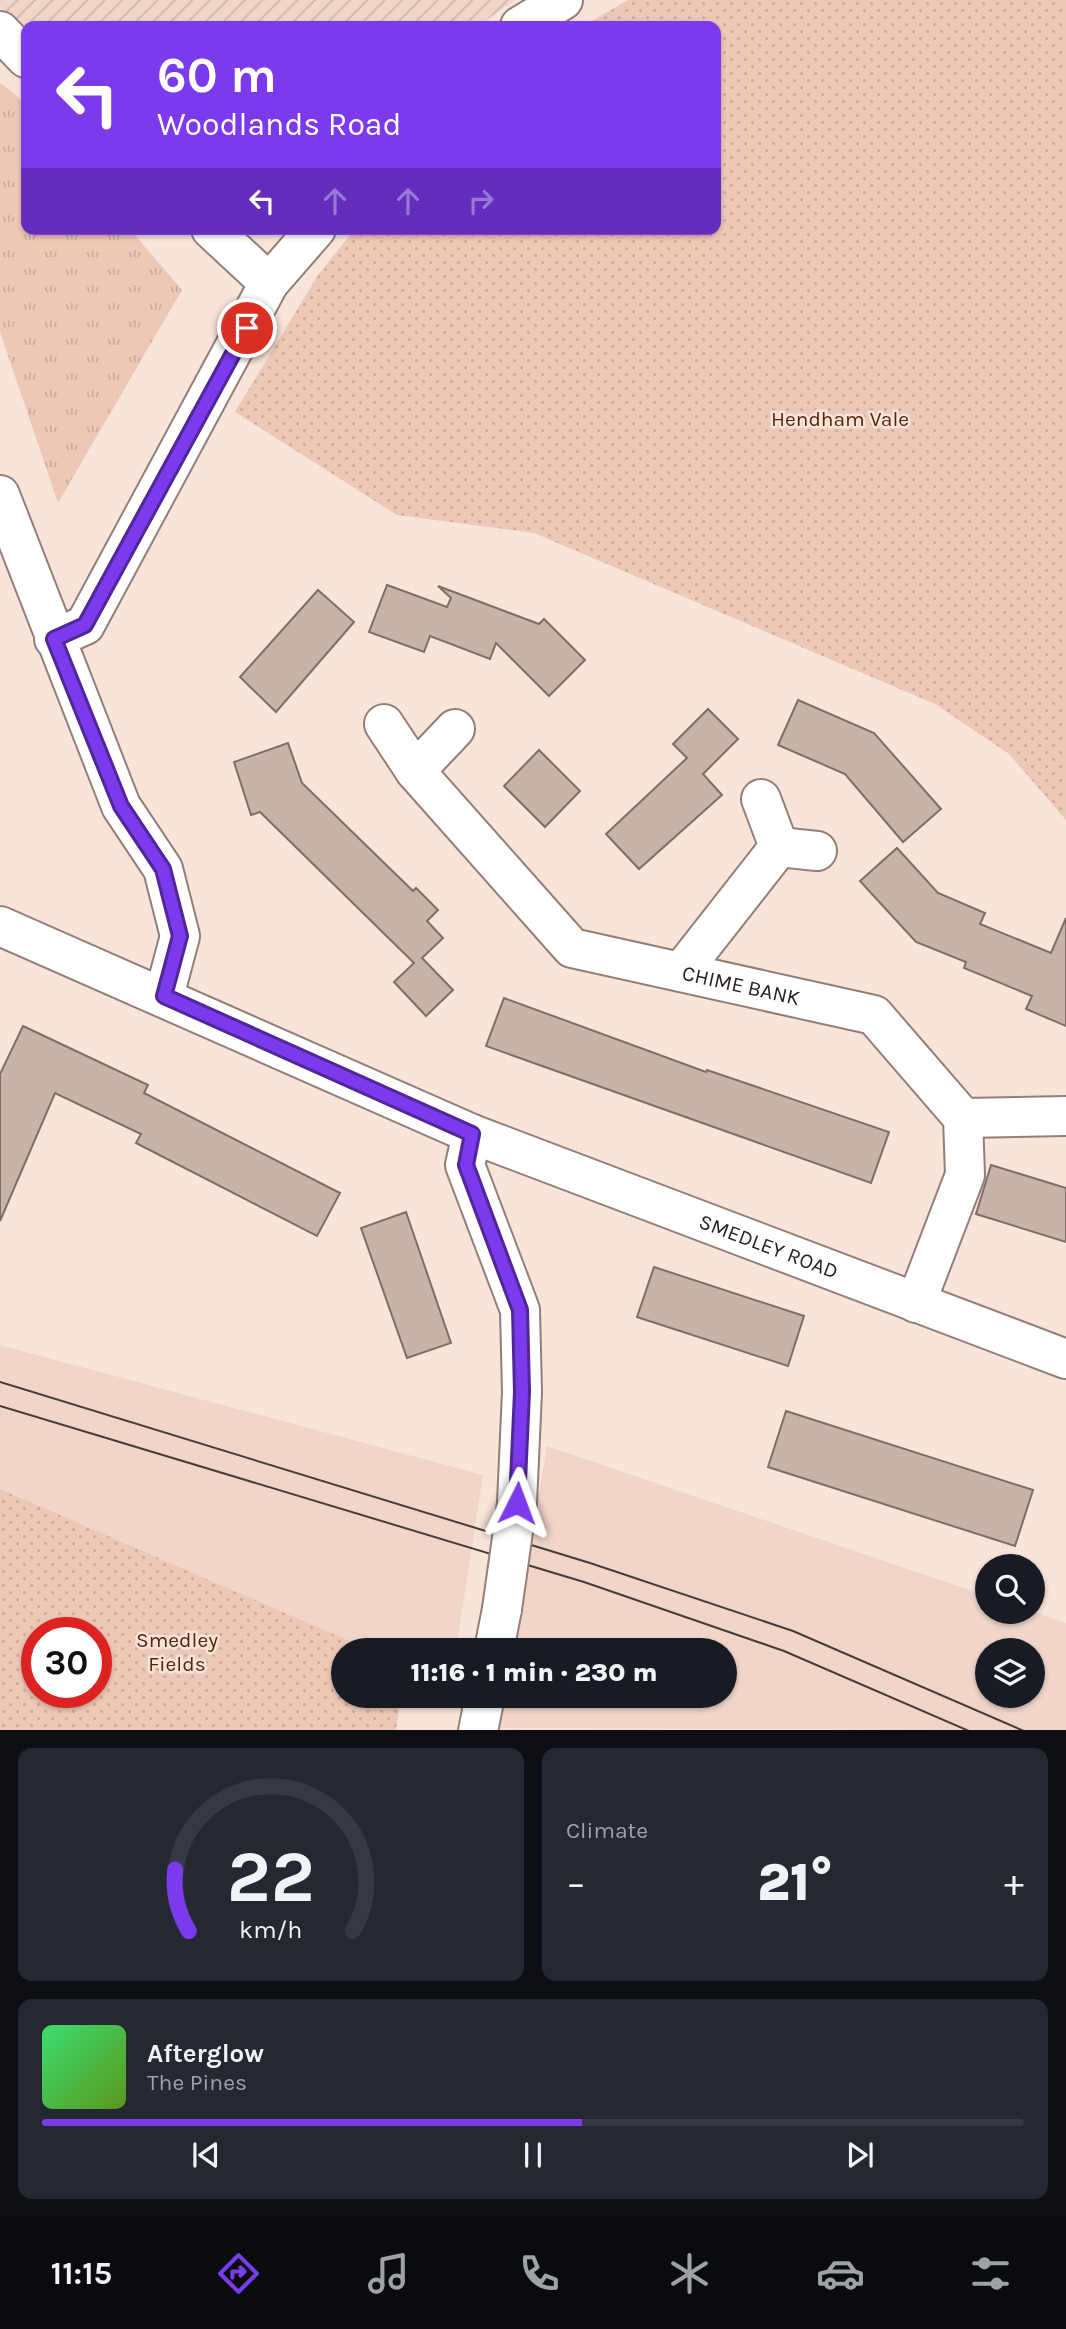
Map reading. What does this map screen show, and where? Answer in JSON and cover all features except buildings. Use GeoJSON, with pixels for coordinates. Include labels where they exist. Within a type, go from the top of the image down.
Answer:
{"type":"FeatureCollection","features":[{"type":"Feature","properties":{"kind":"street"},"geometry":{"type":"LineString","coordinates":[[528,21],[563,0]]}},
{"type":"Feature","properties":{"kind":"street"},"geometry":{"type":"LineString","coordinates":[[0,31],[21,53]]}},
{"type":"Feature","properties":{"kind":"street"},"geometry":{"type":"LineString","coordinates":[[217,235],[269,284]]}},
{"type":"Feature","properties":{"kind":"street"},"geometry":{"type":"LineString","coordinates":[[54,639],[85,625],[269,284],[311,235]]}},
{"type":"Feature","properties":{"kind":"street"},"geometry":{"type":"LineString","coordinates":[[0,495],[121,806],[163,869],[180,936],[164,996]]}},
{"type":"Feature","properties":{"kind":"street","name":"CHIME BANK"},"geometry":{"type":"LineString","coordinates":[[384,724],[415,771],[572,948],[874,1015],[962,1118]]}},
{"type":"Feature","properties":{"kind":"street"},"geometry":{"type":"LineString","coordinates":[[415,771],[456,729]]}},
{"type":"Feature","properties":{"kind":"street"},"geometry":{"type":"LineString","coordinates":[[761,799],[779,847]]}},
{"type":"Feature","properties":{"kind":"street"},"geometry":{"type":"LineString","coordinates":[[681,972],[779,847]]}},
{"type":"Feature","properties":{"kind":"street"},"geometry":{"type":"LineString","coordinates":[[779,847],[817,851]]}},
{"type":"Feature","properties":{"kind":"street","name":"SMEDLEY ROAD"},"geometry":{"type":"LineString","coordinates":[[0,926],[472,1134],[1066,1359]]}},
{"type":"Feature","properties":{"kind":"street"},"geometry":{"type":"LineString","coordinates":[[916,1303],[965,1175],[962,1118],[1066,1116]]}},
{"type":"Feature","properties":{"kind":"street"},"geometry":{"type":"LineString","coordinates":[[472,1134],[466,1165],[520,1310],[522,1392],[517,1503],[496,1638]]}},
{"type":"Feature","properties":{"kind":"street"},"geometry":{"type":"LineString","coordinates":[[478,1730],[483,1708]]}},
{"type":"Feature","properties":{"kind":"shaded area"},"geometry":{"type":"Polygon","coordinates":[[[0,0],[515,0],[485,21],[21,21],[21,27],[0,8],[0,0]]]}},
{"type":"Feature","properties":{"kind":"shaded area"},"geometry":{"type":"Polygon","coordinates":[[[0,1345],[483,1475],[458,1638],[331,1638],[331,1648],[0,1585],[0,1345]]]}},
{"type":"Feature","properties":{"kind":"shaded area"},"geometry":{"type":"Polygon","coordinates":[[[547,1446],[975,1592],[975,1624],[1045,1624],[1045,1615],[1066,1623],[1066,1730],[500,1728],[503,1708],[737,1708],[737,1638],[515,1638],[547,1446]]]}},
{"type":"Feature","properties":{"kind":"green space","name":"Hendham Vale"},"geometry":{"type":"Polygon","coordinates":[[[628,0],[1066,0],[1066,820],[1009,754],[935,704],[534,533],[397,515],[235,412],[318,275],[350,235],[721,235],[721,21],[592,21],[628,0]]]}},
{"type":"Feature","properties":{"kind":"green space"},"geometry":{"type":"Polygon","coordinates":[[[0,83],[21,101],[21,235],[135,235],[182,290],[58,503],[0,332],[0,83]]]}},
{"type":"Feature","properties":{"kind":"green space","name":"Smedley Fields"},"geometry":{"type":"Polygon","coordinates":[[[0,1489],[342,1638],[331,1638],[331,1708],[399,1708],[396,1730],[0,1730],[0,1489]]]}},
{"type":"Feature","properties":{"kind":"tram line"},"geometry":{"type":"LineString","coordinates":[[0,1382],[590,1563],[793,1631],[1022,1730]]}},
{"type":"Feature","properties":{"kind":"tram line"},"geometry":{"type":"LineString","coordinates":[[0,1406],[584,1582],[784,1651],[967,1730]]}},
{"type":"Feature","properties":{"kind":"route"},"geometry":{"type":"LineString","coordinates":[[247,328],[85,625],[54,639],[121,806],[163,869],[180,936],[164,996],[472,1134],[466,1165],[520,1310],[522,1392],[517,1503]]}}]}
